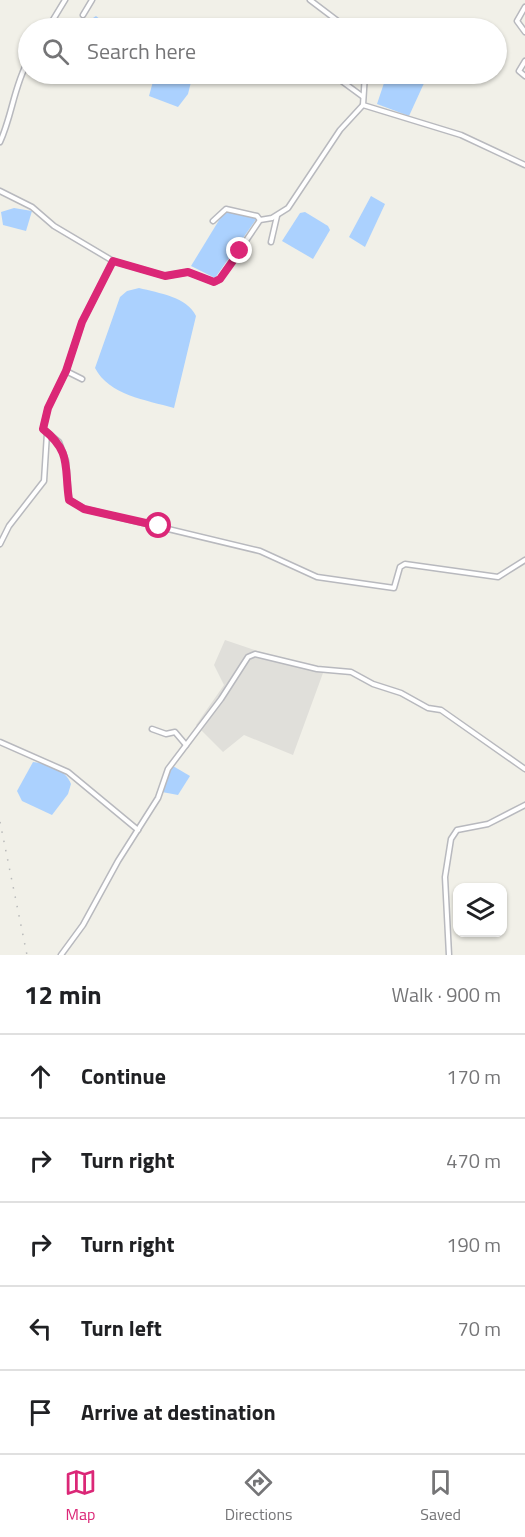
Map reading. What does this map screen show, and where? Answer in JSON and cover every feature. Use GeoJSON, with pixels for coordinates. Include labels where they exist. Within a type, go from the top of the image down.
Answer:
{"type":"FeatureCollection","features":[{"type":"Feature","properties":{"kind":"street"},"geometry":{"type":"LineString","coordinates":[[54,18],[64,0]]}},
{"type":"Feature","properties":{"kind":"street"},"geometry":{"type":"LineString","coordinates":[[83,15],[92,0]]}},
{"type":"Feature","properties":{"kind":"street"},"geometry":{"type":"LineString","coordinates":[[310,0],[333,18]]}},
{"type":"Feature","properties":{"kind":"street"},"geometry":{"type":"LineString","coordinates":[[525,7],[517,21],[525,32]]}},
{"type":"Feature","properties":{"kind":"street"},"geometry":{"type":"LineString","coordinates":[[525,61],[519,71],[525,76]]}},
{"type":"Feature","properties":{"kind":"street"},"geometry":{"type":"LineString","coordinates":[[0,142],[13,109],[18,84]]}},
{"type":"Feature","properties":{"kind":"street"},"geometry":{"type":"LineString","coordinates":[[346,84],[362,96]]}},
{"type":"Feature","properties":{"kind":"street"},"geometry":{"type":"LineString","coordinates":[[0,191],[32,207],[54,226],[113,261],[165,276],[188,272],[214,282],[220,279],[260,220],[277,215],[288,208],[340,130],[363,105],[364,84]]}},
{"type":"Feature","properties":{"kind":"street"},"geometry":{"type":"LineString","coordinates":[[363,105],[461,135],[525,165]]}},
{"type":"Feature","properties":{"kind":"street"},"geometry":{"type":"LineString","coordinates":[[213,222],[226,209],[257,216],[260,220]]}},
{"type":"Feature","properties":{"kind":"street"},"geometry":{"type":"LineString","coordinates":[[271,242],[277,215]]}},
{"type":"Feature","properties":{"kind":"street"},"geometry":{"type":"LineString","coordinates":[[113,261],[82,322],[66,371],[48,408],[43,429],[59,442],[66,461],[69,500],[84,509],[260,550],[317,577],[394,588],[400,567],[405,564],[498,577],[525,560]]}},
{"type":"Feature","properties":{"kind":"street"},"geometry":{"type":"LineString","coordinates":[[66,371],[82,379]]}},
{"type":"Feature","properties":{"kind":"street"},"geometry":{"type":"LineString","coordinates":[[0,544],[9,526],[44,481],[47,432]]}},
{"type":"Feature","properties":{"kind":"street"},"geometry":{"type":"LineString","coordinates":[[61,955],[83,925],[158,798],[168,769],[248,657],[255,654],[317,669],[351,672],[373,684],[401,693],[428,708],[441,710],[525,769]]}},
{"type":"Feature","properties":{"kind":"street"},"geometry":{"type":"LineString","coordinates":[[152,729],[166,735],[175,732],[186,745]]}},
{"type":"Feature","properties":{"kind":"street"},"geometry":{"type":"LineString","coordinates":[[0,742],[68,772],[138,830]]}},
{"type":"Feature","properties":{"kind":"street"},"geometry":{"type":"LineString","coordinates":[[448,955],[444,886],[451,839],[458,830],[488,824],[525,805]]}},
{"type":"Feature","properties":{"kind":"shaded area"},"geometry":{"type":"Polygon","coordinates":[[[225,640],[323,673],[293,755],[244,735],[223,752],[196,725],[224,685],[214,665],[225,640]]]}},
{"type":"Feature","properties":{"kind":"water"},"geometry":{"type":"Polygon","coordinates":[[[152,84],[190,84],[188,94],[178,107],[149,96],[152,84]]]}},
{"type":"Feature","properties":{"kind":"water"},"geometry":{"type":"Polygon","coordinates":[[[384,84],[424,84],[409,116],[377,104],[384,84]]]}},
{"type":"Feature","properties":{"kind":"water"},"geometry":{"type":"Polygon","coordinates":[[[371,196],[385,204],[365,247],[349,237],[371,196]]]}},
{"type":"Feature","properties":{"kind":"water"},"geometry":{"type":"Polygon","coordinates":[[[14,208],[32,211],[26,231],[3,225],[1,212],[14,208]]]}},
{"type":"Feature","properties":{"kind":"water"},"geometry":{"type":"Polygon","coordinates":[[[224,212],[243,213],[257,218],[215,278],[191,266],[224,212]]]}},
{"type":"Feature","properties":{"kind":"water"},"geometry":{"type":"Polygon","coordinates":[[[305,212],[328,226],[330,230],[313,259],[282,241],[300,213],[305,212]]]}},
{"type":"Feature","properties":{"kind":"water"},"geometry":{"type":"Polygon","coordinates":[[[139,288],[179,300],[186,304],[196,316],[174,408],[140,399],[109,385],[95,368],[120,297],[127,291],[139,288]]]}},
{"type":"Feature","properties":{"kind":"water"},"geometry":{"type":"Polygon","coordinates":[[[33,762],[56,768],[71,784],[68,794],[52,815],[22,801],[17,791],[33,762]]]}},
{"type":"Feature","properties":{"kind":"water"},"geometry":{"type":"Polygon","coordinates":[[[173,766],[190,776],[178,795],[162,792],[166,774],[173,766]]]}},
{"type":"Feature","properties":{"kind":"railway"},"geometry":{"type":"LineString","coordinates":[[0,822],[27,955]]}},
{"type":"Feature","properties":{"kind":"route"},"geometry":{"type":"LineString","coordinates":[[159,526],[84,509],[69,500],[65,474],[66,461],[59,442],[43,429],[48,408],[66,371],[82,322],[113,261],[165,276],[188,272],[214,282],[220,279],[240,251]]}}]}
